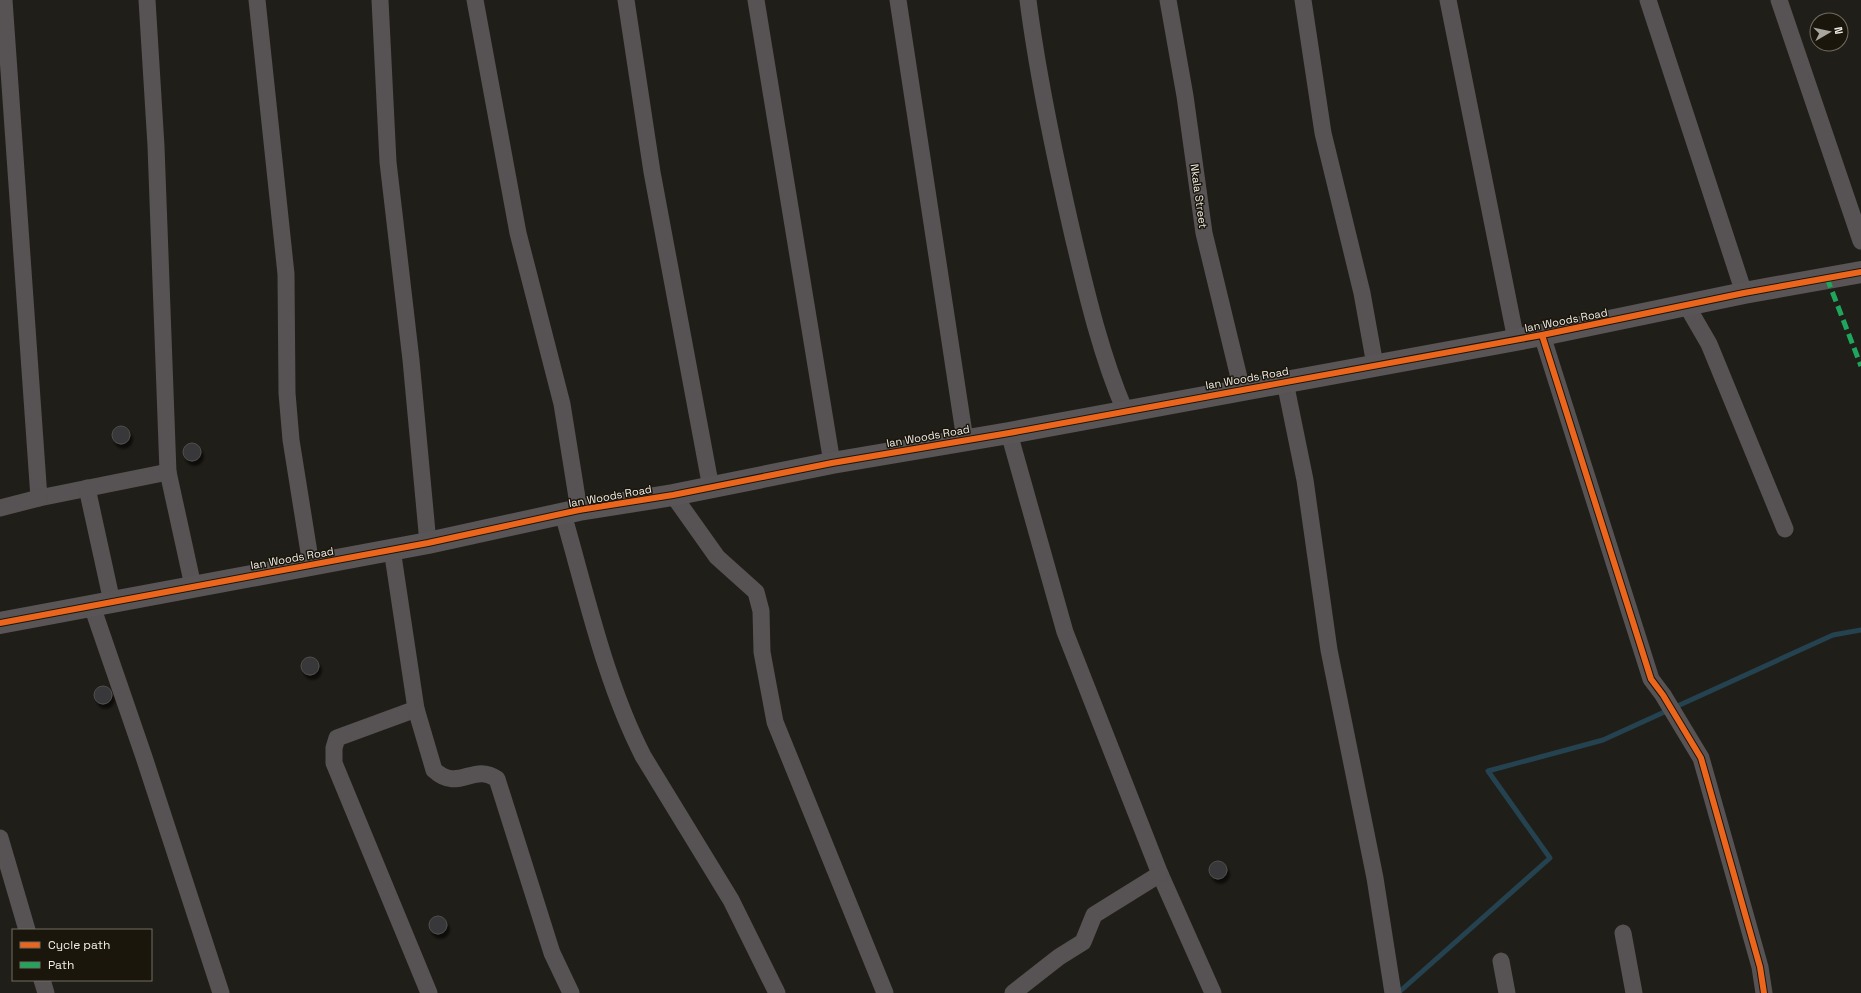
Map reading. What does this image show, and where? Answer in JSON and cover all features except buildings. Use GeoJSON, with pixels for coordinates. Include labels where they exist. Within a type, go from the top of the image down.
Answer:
{"type":"FeatureCollection","features":[{"type":"Feature","properties":{"kind":"street"},"geometry":{"type":"LineString","coordinates":[[4,0],[39,498]]}},
{"type":"Feature","properties":{"kind":"street"},"geometry":{"type":"LineString","coordinates":[[147,0],[156,146],[168,472],[193,586]]}},
{"type":"Feature","properties":{"kind":"street"},"geometry":{"type":"LineString","coordinates":[[257,0],[281,215],[286,274],[287,393],[291,440],[311,565]]}},
{"type":"Feature","properties":{"kind":"street"},"geometry":{"type":"LineString","coordinates":[[380,0],[388,162],[411,360],[428,543]]}},
{"type":"Feature","properties":{"kind":"street"},"geometry":{"type":"LineString","coordinates":[[475,0],[518,233],[562,404],[571,512],[607,666],[630,731],[642,756],[731,900],[777,993]]}},
{"type":"Feature","properties":{"kind":"street"},"geometry":{"type":"LineString","coordinates":[[626,0],[652,172],[711,488]]}},
{"type":"Feature","properties":{"kind":"street"},"geometry":{"type":"LineString","coordinates":[[756,0],[832,463]]}},
{"type":"Feature","properties":{"kind":"street"},"geometry":{"type":"LineString","coordinates":[[898,0],[965,440]]}},
{"type":"Feature","properties":{"kind":"street"},"geometry":{"type":"LineString","coordinates":[[1028,0],[1059,176],[1100,340],[1112,380],[1125,411]]}},
{"type":"Feature","properties":{"kind":"street","name":"Nkala Street"},"geometry":{"type":"LineString","coordinates":[[1168,0],[1185,96],[1204,233],[1242,390]]}},
{"type":"Feature","properties":{"kind":"street"},"geometry":{"type":"LineString","coordinates":[[1303,0],[1323,133],[1362,293],[1375,365]]}},
{"type":"Feature","properties":{"kind":"street"},"geometry":{"type":"LineString","coordinates":[[1448,0],[1516,340]]}},
{"type":"Feature","properties":{"kind":"street"},"geometry":{"type":"LineString","coordinates":[[1648,0],[1744,294]]}},
{"type":"Feature","properties":{"kind":"street"},"geometry":{"type":"LineString","coordinates":[[1779,0],[1861,241]]}},
{"type":"Feature","properties":{"kind":"street","name":"Ian Woods Road"},"geometry":{"type":"LineString","coordinates":[[0,623],[428,543],[571,512],[711,488],[832,463],[1009,433],[1516,340],[1861,272]]}},
{"type":"Feature","properties":{"kind":"street"},"geometry":{"type":"LineString","coordinates":[[1687,306],[1709,344],[1785,529]]}},
{"type":"Feature","properties":{"kind":"street"},"geometry":{"type":"LineString","coordinates":[[1542,335],[1651,679],[1663,695],[1701,758],[1760,967],[1764,993]]}},
{"type":"Feature","properties":{"kind":"street"},"geometry":{"type":"LineString","coordinates":[[1285,382],[1305,480],[1329,650],[1375,878],[1393,993]]}},
{"type":"Feature","properties":{"kind":"street"},"geometry":{"type":"LineString","coordinates":[[1009,433],[1065,632],[1160,874],[1213,993]]}},
{"type":"Feature","properties":{"kind":"street"},"geometry":{"type":"LineString","coordinates":[[0,508],[39,498],[168,472]]}},
{"type":"Feature","properties":{"kind":"street"},"geometry":{"type":"LineString","coordinates":[[87,488],[102,604],[144,757],[221,993]]}},
{"type":"Feature","properties":{"kind":"street"},"geometry":{"type":"LineString","coordinates":[[672,495],[717,557],[756,592],[761,611],[762,652],[775,722],[885,993]]}},
{"type":"Feature","properties":{"kind":"street"},"geometry":{"type":"LineString","coordinates":[[392,549],[416,709],[434,770],[442,778],[452,780],[483,773],[491,775],[497,779],[552,953],[571,993]]}},
{"type":"Feature","properties":{"kind":"street"},"geometry":{"type":"LineString","coordinates":[[416,709],[337,738],[334,748],[334,763],[429,993]]}},
{"type":"Feature","properties":{"kind":"street"},"geometry":{"type":"LineString","coordinates":[[0,838],[27,929]]}},
{"type":"Feature","properties":{"kind":"street"},"geometry":{"type":"LineString","coordinates":[[1012,993],[1059,957],[1082,942],[1094,915],[1160,874]]}},
{"type":"Feature","properties":{"kind":"street"},"geometry":{"type":"LineString","coordinates":[[1623,933],[1634,993]]}},
{"type":"Feature","properties":{"kind":"street"},"geometry":{"type":"LineString","coordinates":[[1501,961],[1507,993]]}},
{"type":"Feature","properties":{"kind":"street"},"geometry":{"type":"LineString","coordinates":[[42,981],[46,993]]}},
{"type":"Feature","properties":{"kind":"waterway"},"geometry":{"type":"LineString","coordinates":[[1398,993],[1550,858],[1488,771],[1603,740],[1833,635],[1861,630]]}},
{"type":"Feature","properties":{"kind":"marked path"},"geometry":{"type":"LineString","coordinates":[[1827,278],[1861,366]]}},
{"type":"Feature","properties":{"kind":"cycle path"},"geometry":{"type":"LineString","coordinates":[[0,623],[428,543],[579,510],[673,495],[832,463],[1009,433],[1542,335],[1744,293],[1861,272]]}},
{"type":"Feature","properties":{"kind":"cycle path"},"geometry":{"type":"LineString","coordinates":[[1542,335],[1651,679],[1663,695],[1701,758],[1760,967],[1764,993]]}}]}
